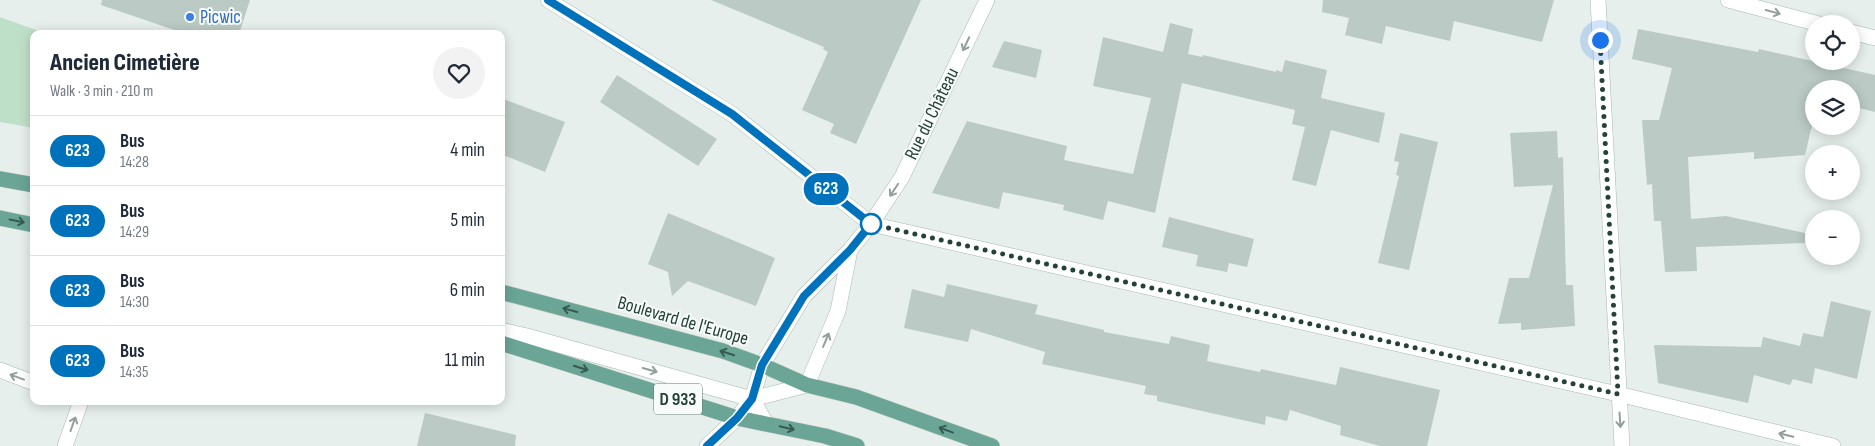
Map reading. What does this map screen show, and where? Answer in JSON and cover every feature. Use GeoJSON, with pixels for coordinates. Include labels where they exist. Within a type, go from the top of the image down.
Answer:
{"type":"FeatureCollection","features":[{"type":"Feature","properties":{"kind":"main road"},"geometry":{"type":"LineString","coordinates":[[0,178],[30,184]]}},
{"type":"Feature","properties":{"kind":"main road"},"geometry":{"type":"LineString","coordinates":[[0,218],[30,224]]}},
{"type":"Feature","properties":{"kind":"main road","name":"Boulevard de l'Europe"},"geometry":{"type":"LineString","coordinates":[[505,293],[723,351],[762,365],[807,385],[856,397],[992,446]]}},
{"type":"Feature","properties":{"kind":"main road","name":"D 933"},"geometry":{"type":"LineString","coordinates":[[505,344],[737,418],[824,436],[856,446]]}},
{"type":"Feature","properties":{"kind":"street"},"geometry":{"type":"LineString","coordinates":[[548,0],[732,114],[871,224],[1618,394],[1833,446]]}},
{"type":"Feature","properties":{"kind":"street","name":"Rue du Château"},"geometry":{"type":"LineString","coordinates":[[752,399],[762,365],[804,296],[850,250],[871,224],[902,177],[987,0]]}},
{"type":"Feature","properties":{"kind":"street"},"geometry":{"type":"LineString","coordinates":[[1598,0],[1622,446]]}},
{"type":"Feature","properties":{"kind":"street"},"geometry":{"type":"LineString","coordinates":[[1728,0],[1805,20]]}},
{"type":"Feature","properties":{"kind":"street"},"geometry":{"type":"LineString","coordinates":[[1860,34],[1875,38]]}},
{"type":"Feature","properties":{"kind":"street"},"geometry":{"type":"LineString","coordinates":[[505,331],[752,399],[807,385],[838,312],[850,250]]}},
{"type":"Feature","properties":{"kind":"street"},"geometry":{"type":"LineString","coordinates":[[0,370],[30,381]]}},
{"type":"Feature","properties":{"kind":"street"},"geometry":{"type":"LineString","coordinates":[[707,446],[737,418],[752,399]]}},
{"type":"Feature","properties":{"kind":"street"},"geometry":{"type":"LineString","coordinates":[[752,399],[766,423]]}},
{"type":"Feature","properties":{"kind":"street"},"geometry":{"type":"LineString","coordinates":[[65,446],[79,405]]}},
{"type":"Feature","properties":{"kind":"green space"},"geometry":{"type":"Polygon","coordinates":[[[0,17],[36,30],[30,30],[30,127],[0,122],[0,17]]]}},
{"type":"Feature","properties":{"kind":"building","name":"Picwic"},"geometry":{"type":"Polygon","coordinates":[[[102,0],[250,0],[240,30],[174,30],[101,5],[102,0]]]}},
{"type":"Feature","properties":{"kind":"building"},"geometry":{"type":"Polygon","coordinates":[[[711,0],[921,0],[856,144],[830,133],[834,124],[802,110],[828,52],[823,49],[824,47],[711,0]]]}},
{"type":"Feature","properties":{"kind":"building"},"geometry":{"type":"Polygon","coordinates":[[[1323,0],[1554,0],[1542,42],[1454,21],[1450,41],[1386,26],[1382,44],[1345,35],[1349,18],[1322,12],[1323,0]]]}},
{"type":"Feature","properties":{"kind":"building"},"geometry":{"type":"Polygon","coordinates":[[[1170,23],[1193,29],[1188,54],[1202,57],[1203,55],[1276,72],[1276,70],[1282,72],[1285,60],[1327,70],[1321,98],[1385,113],[1379,143],[1331,130],[1316,186],[1292,180],[1305,127],[1292,124],[1295,110],[1182,83],[1155,213],[1108,201],[1103,220],[1063,210],[1064,205],[1003,192],[999,209],[932,193],[967,121],[1067,146],[1064,160],[1133,174],[1151,98],[1093,86],[1103,37],[1163,52],[1170,23]]]}},
{"type":"Feature","properties":{"kind":"building"},"geometry":{"type":"Polygon","coordinates":[[[1638,29],[1758,52],[1759,49],[1805,59],[1805,70],[1853,70],[1875,75],[1875,112],[1860,108],[1860,80],[1805,80],[1805,135],[1810,135],[1807,145],[1805,145],[1805,155],[1754,159],[1754,152],[1688,157],[1691,219],[1726,216],[1805,233],[1805,243],[1696,247],[1697,271],[1665,272],[1661,221],[1654,221],[1652,184],[1647,185],[1642,120],[1659,120],[1672,68],[1632,59],[1638,29]]]}},
{"type":"Feature","properties":{"kind":"building"},"geometry":{"type":"Polygon","coordinates":[[[1004,41],[1042,50],[1036,78],[992,67],[1004,41]]]}},
{"type":"Feature","properties":{"kind":"building"},"geometry":{"type":"Polygon","coordinates":[[[617,75],[717,139],[698,166],[600,102],[617,75]]]}},
{"type":"Feature","properties":{"kind":"building"},"geometry":{"type":"Polygon","coordinates":[[[505,100],[565,122],[545,172],[505,156],[505,100]]]}},
{"type":"Feature","properties":{"kind":"building"},"geometry":{"type":"Polygon","coordinates":[[[1557,131],[1558,158],[1563,157],[1566,285],[1573,285],[1575,326],[1521,330],[1521,323],[1498,324],[1509,278],[1529,278],[1553,185],[1514,187],[1510,133],[1557,131]]]}},
{"type":"Feature","properties":{"kind":"building"},"geometry":{"type":"Polygon","coordinates":[[[1400,133],[1438,142],[1409,270],[1378,263],[1399,176],[1396,175],[1399,162],[1394,161],[1400,133]]]}},
{"type":"Feature","properties":{"kind":"building"},"geometry":{"type":"Polygon","coordinates":[[[668,213],[775,258],[756,306],[688,281],[672,296],[668,272],[648,264],[668,213]]]}},
{"type":"Feature","properties":{"kind":"building"},"geometry":{"type":"Polygon","coordinates":[[[1169,217],[1254,239],[1247,267],[1229,263],[1227,272],[1196,266],[1198,255],[1162,247],[1169,217]]]}},
{"type":"Feature","properties":{"kind":"building"},"geometry":{"type":"Polygon","coordinates":[[[947,284],[1038,305],[1035,314],[1104,330],[1104,332],[1169,344],[1171,336],[1210,345],[1207,361],[1260,372],[1261,369],[1336,385],[1340,367],[1440,390],[1427,446],[1380,446],[1340,435],[1341,426],[1290,410],[1287,421],[1266,416],[1265,425],[1157,401],[1157,396],[1144,394],[1146,386],[1042,364],[1045,352],[971,329],[968,342],[904,328],[912,289],[944,297],[947,284]]]}},
{"type":"Feature","properties":{"kind":"building"},"geometry":{"type":"Polygon","coordinates":[[[1831,301],[1871,311],[1857,379],[1815,368],[1812,384],[1793,379],[1790,385],[1754,375],[1748,403],[1658,383],[1654,345],[1761,347],[1763,337],[1800,346],[1803,333],[1823,337],[1831,301]]]}},
{"type":"Feature","properties":{"kind":"building"},"geometry":{"type":"Polygon","coordinates":[[[425,413],[516,435],[515,446],[417,446],[425,413]]]}},
{"type":"Feature","properties":{"kind":"bus line","name":"623"},"geometry":{"type":"LineString","coordinates":[[548,0],[732,114],[871,224],[850,250],[804,296],[762,365],[752,399],[737,418],[707,446]]}},
{"type":"Feature","properties":{"kind":"place","name":"Picwic"},"geometry":{"type":"Point","coordinates":[190,17]}},
{"type":"Feature","properties":{"kind":"route"},"geometry":{"type":"LineString","coordinates":[[871,224],[1618,394],[1600,40]]}}]}
